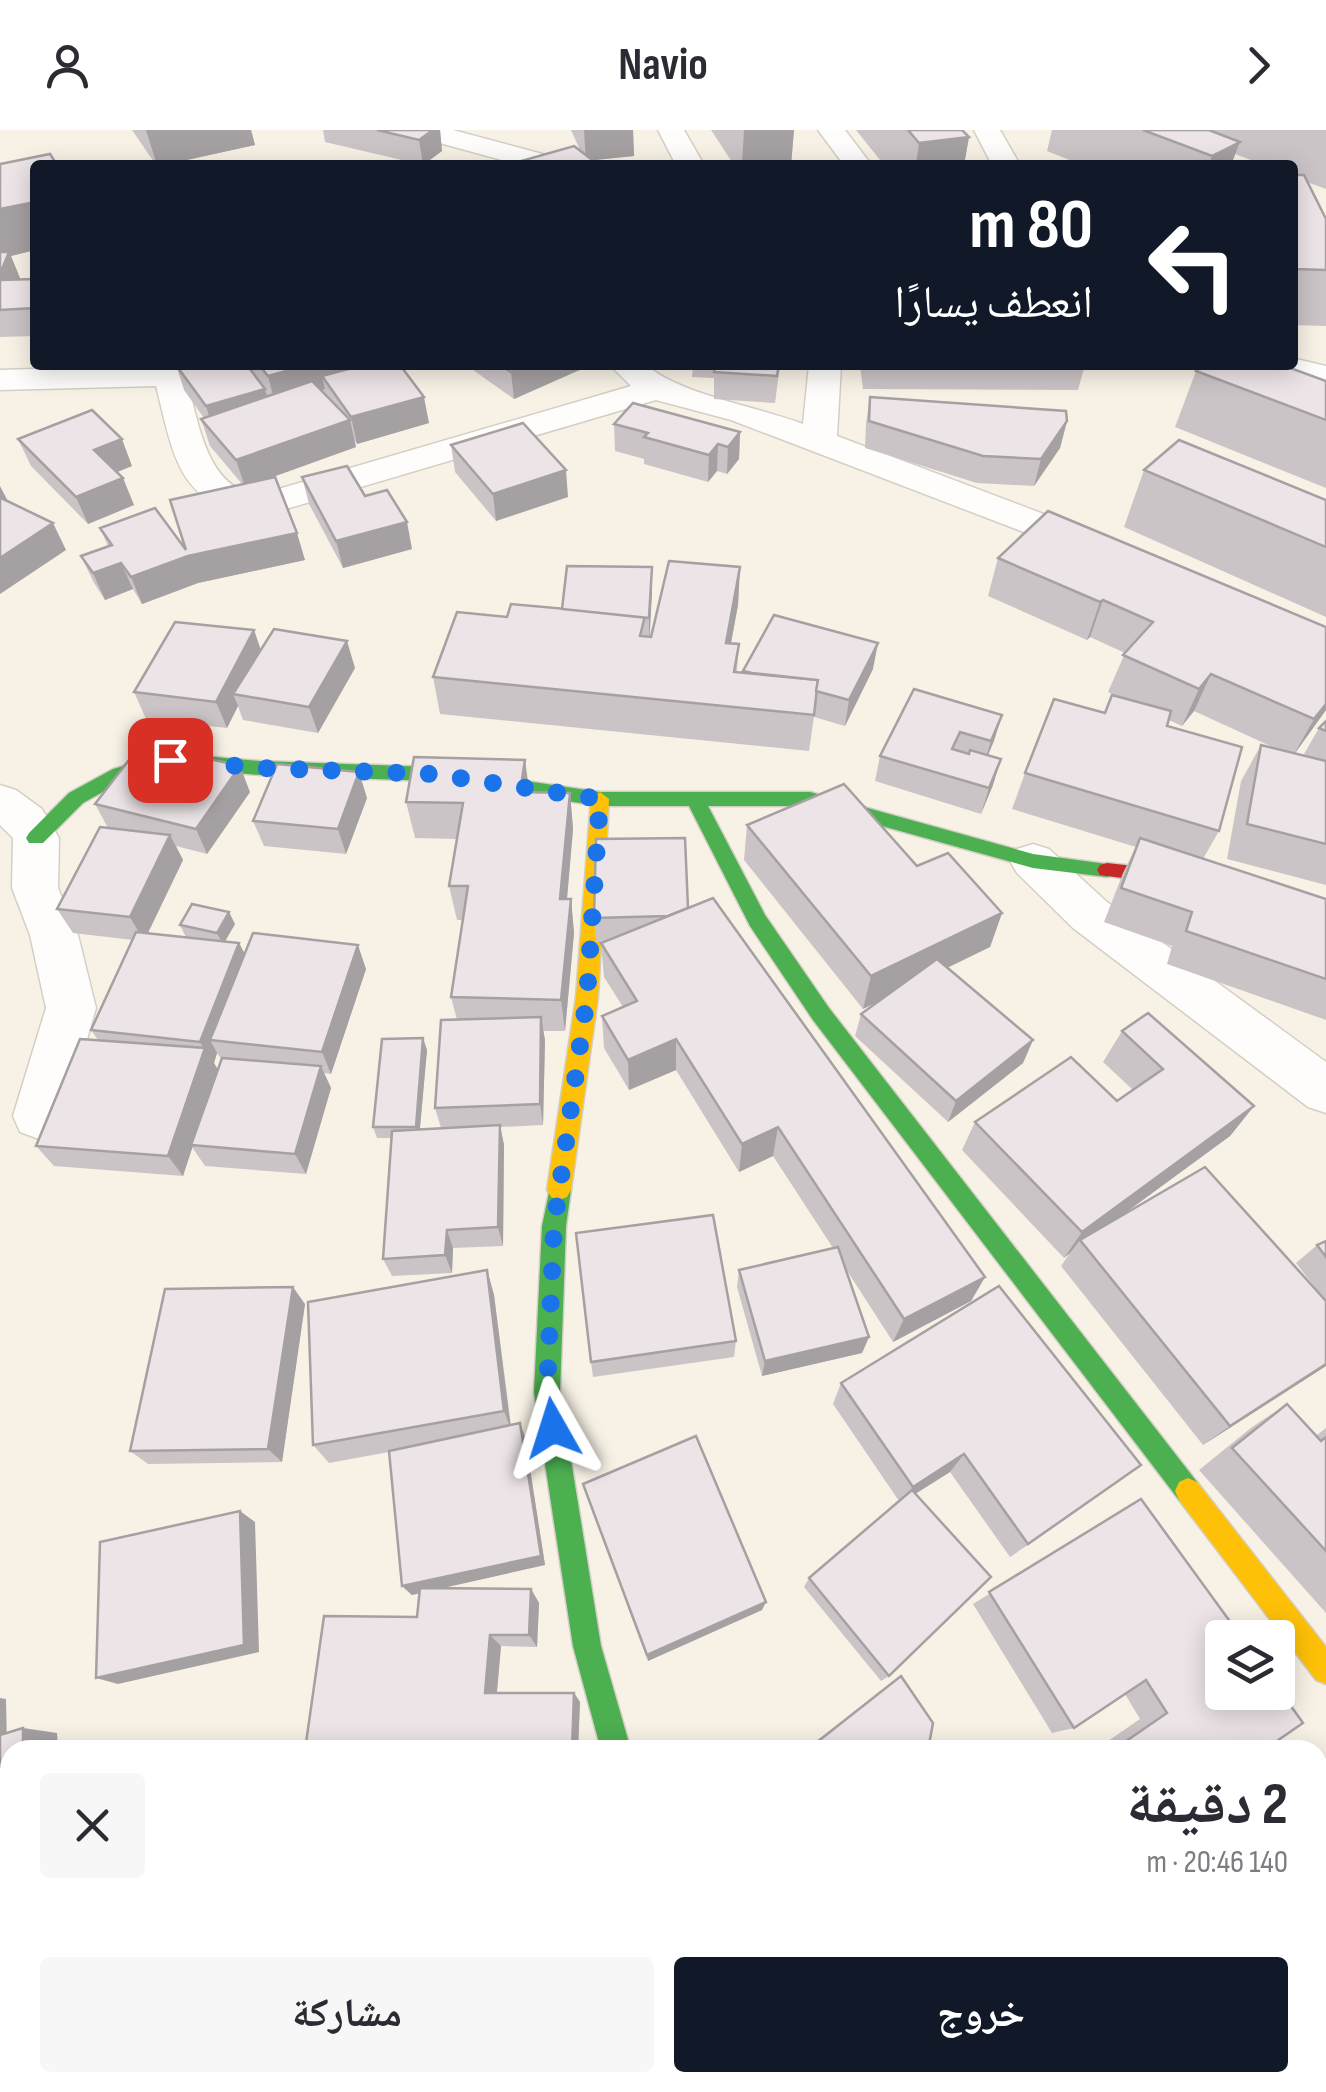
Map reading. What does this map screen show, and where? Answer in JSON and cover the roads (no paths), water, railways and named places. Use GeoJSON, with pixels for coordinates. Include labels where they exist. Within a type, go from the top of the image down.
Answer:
{"type":"FeatureCollection","features":[{"type":"Feature","properties":{"kind":"street"},"geometry":{"type":"LineString","coordinates":[[423,130],[534,160]]}},
{"type":"Feature","properties":{"kind":"street"},"geometry":{"type":"LineString","coordinates":[[528,130],[549,160]]}},
{"type":"Feature","properties":{"kind":"street"},"geometry":{"type":"LineString","coordinates":[[671,130],[687,160]]}},
{"type":"Feature","properties":{"kind":"street"},"geometry":{"type":"LineString","coordinates":[[831,130],[854,160]]}},
{"type":"Feature","properties":{"kind":"street"},"geometry":{"type":"LineString","coordinates":[[987,130],[1003,160]]}},
{"type":"Feature","properties":{"kind":"street"},"geometry":{"type":"LineString","coordinates":[[1298,369],[1326,376]]}},
{"type":"Feature","properties":{"kind":"street"},"geometry":{"type":"LineString","coordinates":[[0,380],[169,375],[198,370]]}},
{"type":"Feature","properties":{"kind":"street"},"geometry":{"type":"LineString","coordinates":[[632,370],[655,390],[743,413],[1127,559]]}},
{"type":"Feature","properties":{"kind":"street"},"geometry":{"type":"LineString","coordinates":[[820,441],[825,370]]}},
{"type":"Feature","properties":{"kind":"street"},"geometry":{"type":"LineString","coordinates":[[169,375],[200,476],[222,498],[238,506],[259,506],[655,390]]}},
{"type":"Feature","properties":{"kind":"street"},"geometry":{"type":"LineString","coordinates":[[36,838],[76,798],[120,774],[170,760],[260,768],[433,774],[600,799],[810,799],[1033,861],[1216,882],[1326,914]]}},
{"type":"Feature","properties":{"kind":"street"},"geometry":{"type":"LineString","coordinates":[[695,798],[756,920],[821,1014],[1326,1670]]}},
{"type":"Feature","properties":{"kind":"street"},"geometry":{"type":"LineString","coordinates":[[600,799],[587,997],[554,1226],[547,1392],[587,1646],[613,1740]]}},
{"type":"Feature","properties":{"kind":"street"},"geometry":{"type":"LineString","coordinates":[[0,802],[26,820],[36,838],[35,888],[54,935],[72,1008],[39,1116]]}},
{"type":"Feature","properties":{"kind":"street"},"geometry":{"type":"LineString","coordinates":[[1033,861],[1090,915],[1326,1091]]}}]}
